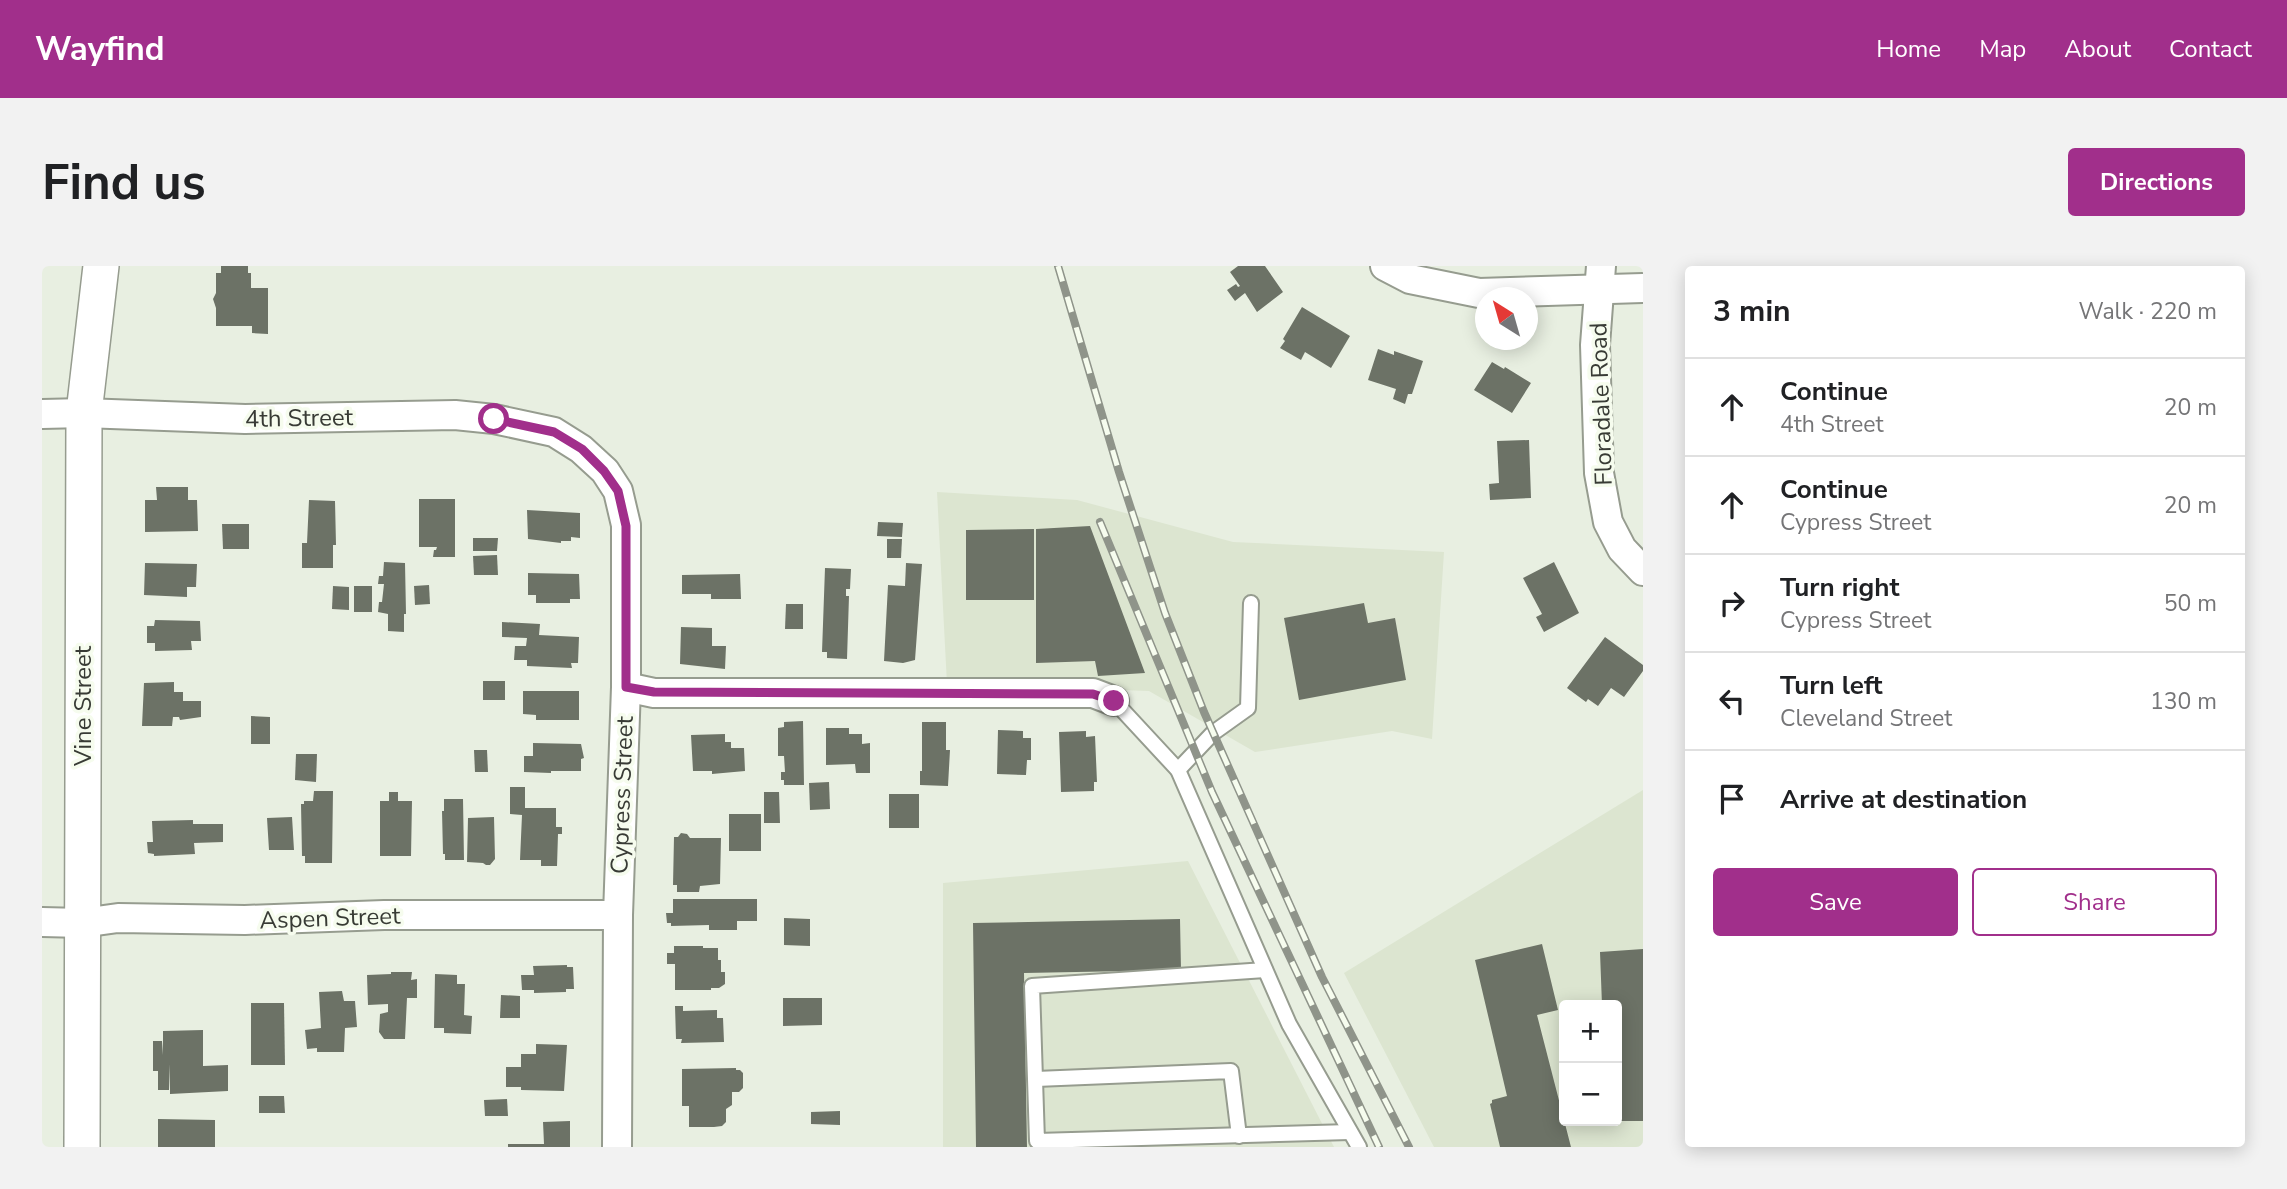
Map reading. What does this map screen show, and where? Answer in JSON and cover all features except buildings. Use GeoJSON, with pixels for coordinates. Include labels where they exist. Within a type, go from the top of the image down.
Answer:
{"type":"FeatureCollection","features":[{"type":"Feature","properties":{"kind":"street","name":"Vine Street"},"geometry":{"type":"LineString","coordinates":[[82,1147],[84,413],[101,266]]}},
{"type":"Feature","properties":{"kind":"street"},"geometry":{"type":"LineString","coordinates":[[1385,266],[1410,279],[1479,293],[1601,277],[1643,288]]}},
{"type":"Feature","properties":{"kind":"street","name":"Floradale Road"},"geometry":{"type":"LineString","coordinates":[[1601,277],[1595,345],[1599,473],[1608,522],[1622,549],[1643,571]]}},
{"type":"Feature","properties":{"kind":"street","name":"4th Street"},"geometry":{"type":"LineString","coordinates":[[42,414],[245,419],[455,415],[494,419],[554,432]]}},
{"type":"Feature","properties":{"kind":"street","name":"Cypress Street"},"geometry":{"type":"LineString","coordinates":[[554,432],[582,449],[604,471],[618,491],[626,526],[626,687],[618,915],[617,1147]]}},
{"type":"Feature","properties":{"kind":"street"},"geometry":{"type":"LineString","coordinates":[[626,687],[654,692],[1093,694],[1114,701]]}},
{"type":"Feature","properties":{"kind":"street","name":"Aspen Street"},"geometry":{"type":"LineString","coordinates":[[42,922],[82,923],[118,918],[245,920],[384,915],[618,915]]}},
{"type":"Feature","properties":{"kind":"lane"},"geometry":{"type":"LineString","coordinates":[[1178,770],[1213,733],[1248,708],[1251,603]]}},
{"type":"Feature","properties":{"kind":"lane"},"geometry":{"type":"LineString","coordinates":[[1114,701],[1178,770],[1289,1024],[1359,1147]]}},
{"type":"Feature","properties":{"kind":"lane"},"geometry":{"type":"LineString","coordinates":[[1265,970],[1032,986],[1037,1141],[1239,1136],[1299,1140],[1350,1132]]}},
{"type":"Feature","properties":{"kind":"lane"},"geometry":{"type":"LineString","coordinates":[[1036,1079],[1231,1071],[1239,1136]]}},
{"type":"Feature","properties":{"kind":"shaded area"},"geometry":{"type":"Polygon","coordinates":[[[937,492],[1077,500],[1233,542],[1444,552],[1432,739],[1392,731],[1255,752],[1149,691],[947,684],[937,492]]]}},
{"type":"Feature","properties":{"kind":"shaded area"},"geometry":{"type":"Polygon","coordinates":[[[1643,790],[1643,1147],[1434,1147],[1344,973],[1643,790]]]}},
{"type":"Feature","properties":{"kind":"shaded area"},"geometry":{"type":"Polygon","coordinates":[[[1188,861],[1334,1147],[943,1147],[943,883],[1188,861]]]}},
{"type":"Feature","properties":{"kind":"railway"},"geometry":{"type":"LineString","coordinates":[[1058,266],[1119,472],[1165,613],[1204,712],[1322,977],[1409,1147]]}},
{"type":"Feature","properties":{"kind":"railway"},"geometry":{"type":"LineString","coordinates":[[1100,522],[1212,792],[1379,1147]]}},
{"type":"Feature","properties":{"kind":"route"},"geometry":{"type":"LineString","coordinates":[[494,419],[554,432],[582,449],[604,471],[618,491],[626,526],[626,687],[654,692],[1093,694],[1114,701]]}}]}
